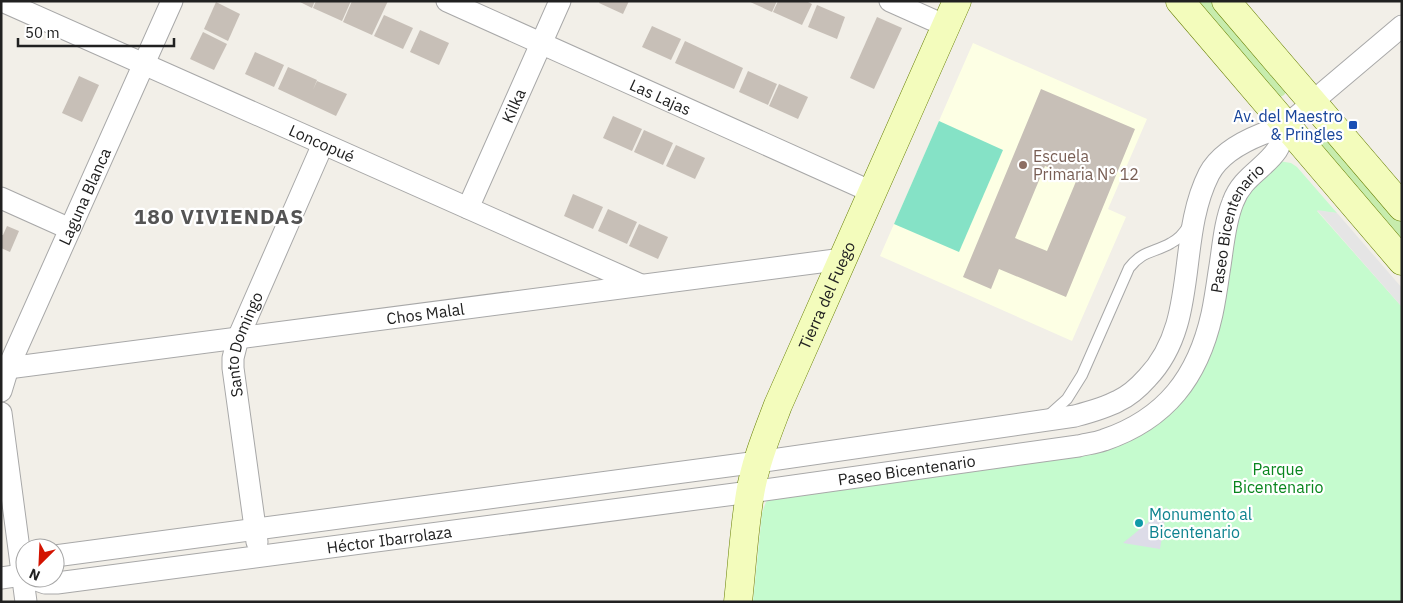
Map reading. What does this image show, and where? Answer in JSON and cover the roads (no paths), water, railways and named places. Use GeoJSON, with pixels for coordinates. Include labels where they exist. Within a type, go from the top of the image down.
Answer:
{"type":"FeatureCollection","features":[{"type":"Feature","properties":{"kind":"street","name":"Loncopué"},"geometry":{"type":"LineString","coordinates":[[2,1],[642,285]]}},
{"type":"Feature","properties":{"kind":"street","name":"Laguna Blanca"},"geometry":{"type":"LineString","coordinates":[[1,391],[8,368],[172,1]]}},
{"type":"Feature","properties":{"kind":"street","name":"Las Lajas"},"geometry":{"type":"LineString","coordinates":[[447,1],[872,192]]}},
{"type":"Feature","properties":{"kind":"street","name":"Kilka"},"geometry":{"type":"LineString","coordinates":[[468,208],[560,1]]}},
{"type":"Feature","properties":{"kind":"street"},"geometry":{"type":"LineString","coordinates":[[890,1],[946,26]]}},
{"type":"Feature","properties":{"kind":"street","name":"Tierra del Fuego"},"geometry":{"type":"LineString","coordinates":[[738,602],[750,492],[758,462],[778,405],[957,1]]}},
{"type":"Feature","properties":{"kind":"street"},"geometry":{"type":"LineString","coordinates":[[1180,1],[1402,261]]}},
{"type":"Feature","properties":{"kind":"street"},"geometry":{"type":"LineString","coordinates":[[1226,1],[1402,207]]}},
{"type":"Feature","properties":{"kind":"street"},"geometry":{"type":"LineString","coordinates":[[1286,125],[1402,26]]}},
{"type":"Feature","properties":{"kind":"street","name":"Paseo Bicentenario"},"geometry":{"type":"LineString","coordinates":[[758,462],[1075,416],[1120,401],[1139,387],[1154,371],[1167,351],[1176,330],[1195,214],[1201,192],[1210,172],[1224,156],[1241,143],[1286,125]]}},
{"type":"Feature","properties":{"kind":"street","name":"Paseo Bicentenario"},"geometry":{"type":"LineString","coordinates":[[750,492],[1078,446],[1102,441],[1127,431],[1150,418],[1170,401],[1186,380],[1197,359],[1212,314],[1227,220],[1233,200],[1243,184],[1276,151],[1281,143],[1286,125]]}},
{"type":"Feature","properties":{"kind":"street","name":"Santo Domingo"},"geometry":{"type":"LineString","coordinates":[[259,557],[233,358],[238,338],[323,144]]}},
{"type":"Feature","properties":{"kind":"street"},"geometry":{"type":"LineString","coordinates":[[1,198],[70,229]]}},
{"type":"Feature","properties":{"kind":"street","name":"Chos Malal"},"geometry":{"type":"LineString","coordinates":[[8,368],[843,259]]}},
{"type":"Feature","properties":{"kind":"street"},"geometry":{"type":"LineString","coordinates":[[1,413],[16,538]]}},
{"type":"Feature","properties":{"kind":"street","name":"Héctor Ibarrolaza"},"geometry":{"type":"LineString","coordinates":[[65,555],[758,462]]}},
{"type":"Feature","properties":{"kind":"street","name":"Héctor Ibarrolaza"},"geometry":{"type":"LineString","coordinates":[[65,582],[750,492]]}},
{"type":"Feature","properties":{"kind":"street"},"geometry":{"type":"LineString","coordinates":[[23,588],[26,602]]}},
{"type":"Feature","properties":{"kind":"lane"},"geometry":{"type":"LineString","coordinates":[[1043,420],[1057,409],[1075,388],[1082,376],[1129,268],[1143,254],[1172,243],[1181,236],[1195,214]]}},
{"type":"Feature","properties":{"kind":"place","name":"Av. del Maestro & Pringles"},"geometry":{"type":"Point","coordinates":[1353,125]}},
{"type":"Feature","properties":{"kind":"place","name":"Escuela Primaria N° 12"},"geometry":{"type":"Point","coordinates":[1023,165]}},
{"type":"Feature","properties":{"kind":"place","name":"Monumento al Bicentenario"},"geometry":{"type":"Point","coordinates":[1139,523]}},
{"type":"Feature","properties":{"kind":"district","name":"180 VIVIENDAS"},"geometry":{"type":"Point","coordinates":[219,217]}},
{"type":"Feature","properties":{"kind":"park label","name":"Parque Bicentenario"},"geometry":{"type":"Point","coordinates":[1278,478]}}]}
